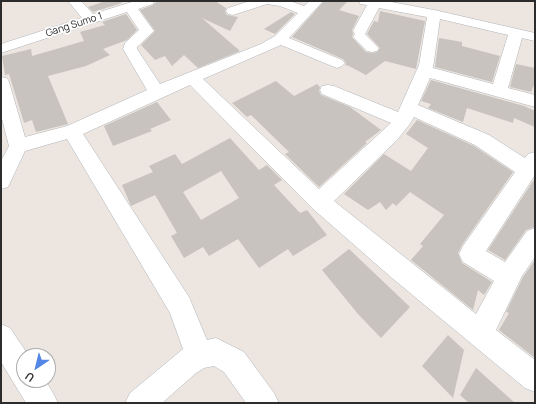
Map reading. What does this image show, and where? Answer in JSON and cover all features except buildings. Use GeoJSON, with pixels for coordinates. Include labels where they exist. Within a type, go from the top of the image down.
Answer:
{"type":"FeatureCollection","features":[{"type":"Feature","properties":{"kind":"street"},"geometry":{"type":"LineString","coordinates":[[74,1],[91,20]]}},
{"type":"Feature","properties":{"kind":"street","name":"Gang Sumo 1"},"geometry":{"type":"LineString","coordinates":[[1,49],[148,1]]}},
{"type":"Feature","properties":{"kind":"street"},"geometry":{"type":"LineString","coordinates":[[233,11],[263,1]]}},
{"type":"Feature","properties":{"kind":"street"},"geometry":{"type":"LineString","coordinates":[[270,1],[283,3],[307,12]]}},
{"type":"Feature","properties":{"kind":"street"},"geometry":{"type":"LineString","coordinates":[[18,146],[72,131],[157,92],[266,47],[280,39],[317,1]]}},
{"type":"Feature","properties":{"kind":"street"},"geometry":{"type":"LineString","coordinates":[[372,48],[360,34],[372,2],[434,14],[535,37]]}},
{"type":"Feature","properties":{"kind":"street"},"geometry":{"type":"LineString","coordinates":[[130,7],[147,31],[130,46],[130,49],[157,92]]}},
{"type":"Feature","properties":{"kind":"street"},"geometry":{"type":"LineString","coordinates":[[319,202],[390,135],[406,114],[428,65],[434,14]]}},
{"type":"Feature","properties":{"kind":"street"},"geometry":{"type":"LineString","coordinates":[[499,91],[516,33]]}},
{"type":"Feature","properties":{"kind":"street"},"geometry":{"type":"LineString","coordinates":[[280,39],[337,63]]}},
{"type":"Feature","properties":{"kind":"street"},"geometry":{"type":"LineString","coordinates":[[424,71],[535,101]]}},
{"type":"Feature","properties":{"kind":"street"},"geometry":{"type":"LineString","coordinates":[[192,78],[319,202],[400,270],[535,378]]}},
{"type":"Feature","properties":{"kind":"street"},"geometry":{"type":"LineString","coordinates":[[1,82],[18,146],[1,181]]}},
{"type":"Feature","properties":{"kind":"street"},"geometry":{"type":"LineString","coordinates":[[328,90],[406,114],[482,140],[531,164],[471,254],[510,277]]}},
{"type":"Feature","properties":{"kind":"street"},"geometry":{"type":"LineString","coordinates":[[72,131],[180,306],[199,355]]}},
{"type":"Feature","properties":{"kind":"street"},"geometry":{"type":"LineString","coordinates":[[480,333],[510,277],[535,238]]}},
{"type":"Feature","properties":{"kind":"street"},"geometry":{"type":"LineString","coordinates":[[1,337],[16,360]]}},
{"type":"Feature","properties":{"kind":"street"},"geometry":{"type":"LineString","coordinates":[[140,403],[186,363],[199,355],[216,352],[234,362],[264,403]]}},
{"type":"Feature","properties":{"kind":"street"},"geometry":{"type":"LineString","coordinates":[[33,388],[43,403]]}}]}
